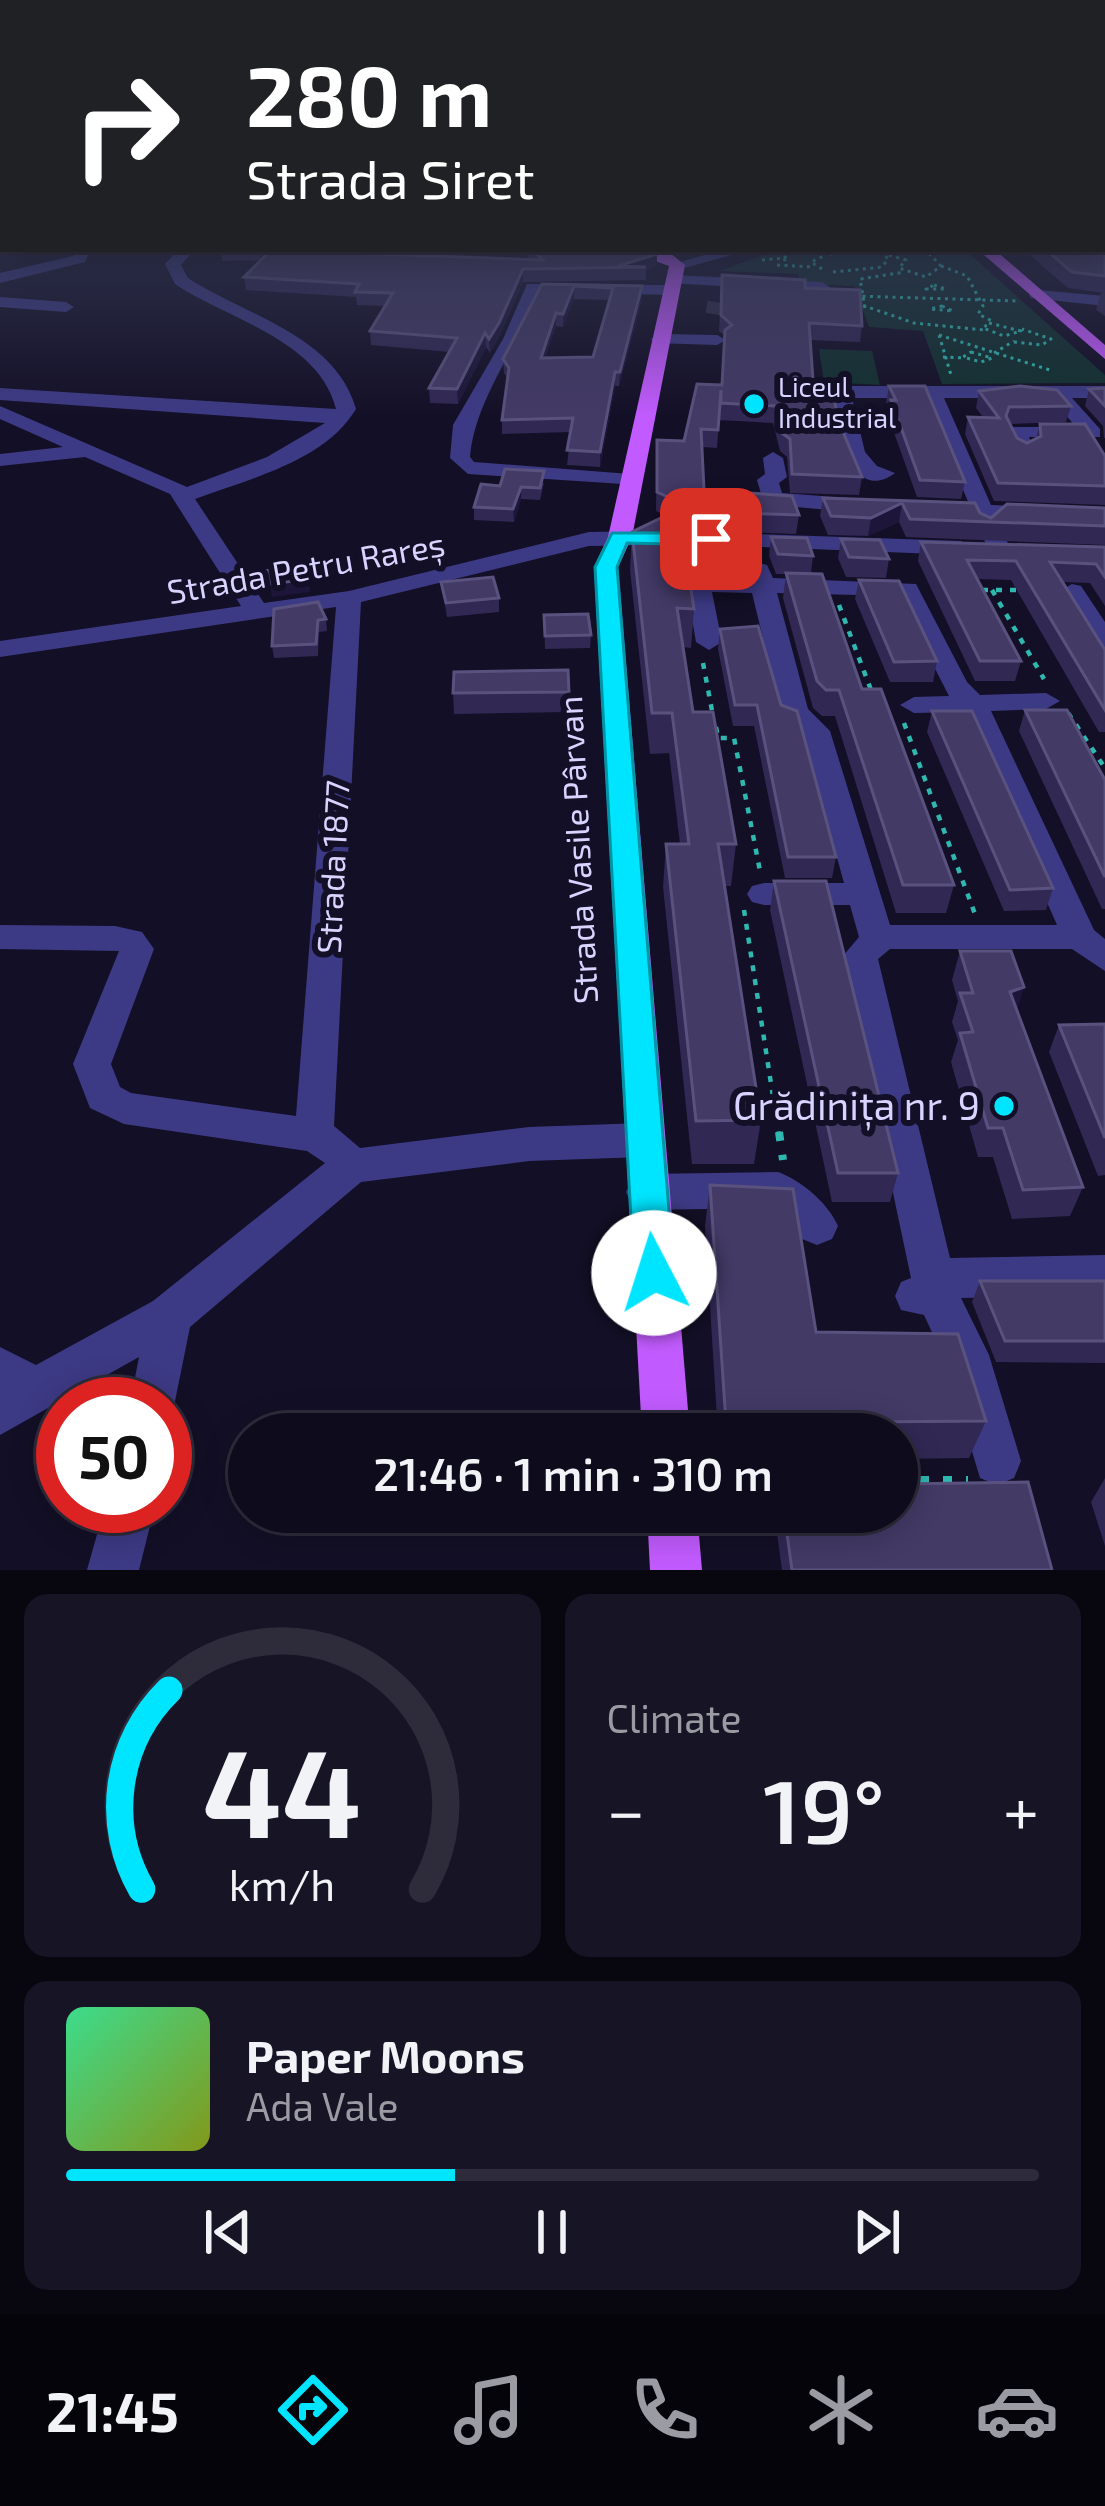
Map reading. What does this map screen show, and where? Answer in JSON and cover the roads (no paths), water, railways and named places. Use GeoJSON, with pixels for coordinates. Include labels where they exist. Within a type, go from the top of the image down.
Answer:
{"type":"FeatureCollection","features":[{"type":"Feature","properties":{"kind":"main road"},"geometry":{"type":"LineString","coordinates":[[669,271],[679,277]]}},
{"type":"Feature","properties":{"kind":"main road"},"geometry":{"type":"LineString","coordinates":[[1005,271],[1030,298],[1105,354]]}},
{"type":"Feature","properties":{"kind":"main road","name":"Strada Vasile Pârvan"},"geometry":{"type":"LineString","coordinates":[[664,1413],[606,567],[620,537],[679,277]]}},
{"type":"Feature","properties":{"kind":"main road"},"geometry":{"type":"LineString","coordinates":[[673,1533],[676,1570]]}},
{"type":"Feature","properties":{"kind":"street"},"geometry":{"type":"LineString","coordinates":[[176,271],[181,281],[323,366],[342,387],[346,409],[342,418],[310,444],[185,495]]}},
{"type":"Feature","properties":{"kind":"street"},"geometry":{"type":"LineString","coordinates":[[679,277],[693,271]]}},
{"type":"Feature","properties":{"kind":"street"},"geometry":{"type":"LineString","coordinates":[[679,277],[710,290],[715,302]]}},
{"type":"Feature","properties":{"kind":"street"},"geometry":{"type":"LineString","coordinates":[[630,480],[468,468],[460,458],[463,425],[533,287],[679,277],[822,287]]}},
{"type":"Feature","properties":{"kind":"street"},"geometry":{"type":"LineString","coordinates":[[1030,298],[1099,306]]}},
{"type":"Feature","properties":{"kind":"street"},"geometry":{"type":"LineString","coordinates":[[0,302],[66,307]]}},
{"type":"Feature","properties":{"kind":"street"},"geometry":{"type":"LineString","coordinates":[[1065,320],[1099,306]]}},
{"type":"Feature","properties":{"kind":"street"},"geometry":{"type":"LineString","coordinates":[[668,339],[713,331]]}},
{"type":"Feature","properties":{"kind":"street"},"geometry":{"type":"LineString","coordinates":[[884,473],[868,472],[865,461],[855,455],[842,392],[932,392],[1056,382],[1105,392]]}},
{"type":"Feature","properties":{"kind":"street"},"geometry":{"type":"LineString","coordinates":[[1024,449],[1016,431],[1094,433],[1056,382]]}},
{"type":"Feature","properties":{"kind":"street"},"geometry":{"type":"LineString","coordinates":[[932,392],[982,512]]}},
{"type":"Feature","properties":{"kind":"street"},"geometry":{"type":"LineString","coordinates":[[0,394],[342,418]]}},
{"type":"Feature","properties":{"kind":"street"},"geometry":{"type":"LineString","coordinates":[[0,412],[185,495],[258,613]]}},
{"type":"Feature","properties":{"kind":"street"},"geometry":{"type":"LineString","coordinates":[[949,431],[980,432]]}},
{"type":"Feature","properties":{"kind":"street"},"geometry":{"type":"LineString","coordinates":[[0,460],[84,451]]}},
{"type":"Feature","properties":{"kind":"street"},"geometry":{"type":"LineString","coordinates":[[773,458],[776,477],[768,480],[766,489],[772,499],[1105,516]]}},
{"type":"Feature","properties":{"kind":"street","name":"Strada Petru Rareș"},"geometry":{"type":"LineString","coordinates":[[0,649],[349,598],[557,546],[620,537],[1009,550],[982,512]]}},
{"type":"Feature","properties":{"kind":"street"},"geometry":{"type":"LineString","coordinates":[[734,635],[761,585],[756,540]]}},
{"type":"Feature","properties":{"kind":"street"},"geometry":{"type":"LineString","coordinates":[[871,944],[864,893],[816,731],[794,712],[698,584],[908,590],[955,686],[973,703],[1092,947]]}},
{"type":"Feature","properties":{"kind":"street"},"geometry":{"type":"LineString","coordinates":[[1105,590],[1072,591],[1105,642]]}},
{"type":"Feature","properties":{"kind":"street","name":"Strada 1877"},"geometry":{"type":"LineString","coordinates":[[314,1135],[349,598]]}},
{"type":"Feature","properties":{"kind":"street"},"geometry":{"type":"LineString","coordinates":[[908,711],[1046,701]]}},
{"type":"Feature","properties":{"kind":"street"},"geometry":{"type":"LineString","coordinates":[[764,894],[864,893]]}},
{"type":"Feature","properties":{"kind":"street"},"geometry":{"type":"LineString","coordinates":[[997,1461],[967,1355],[926,1295],[860,956],[871,944],[984,937],[1092,947]]}},
{"type":"Feature","properties":{"kind":"street"},"geometry":{"type":"LineString","coordinates":[[0,938],[115,938],[130,940],[137,949],[92,1064],[104,1096],[124,1108],[314,1135],[335,1146],[351,1166]]}},
{"type":"Feature","properties":{"kind":"street"},"geometry":{"type":"LineString","coordinates":[[12,1390],[169,1316],[351,1166],[529,1144],[643,1140]]}},
{"type":"Feature","properties":{"kind":"street"},"geometry":{"type":"LineString","coordinates":[[647,1192],[778,1190],[817,1226]]}},
{"type":"Feature","properties":{"kind":"street"},"geometry":{"type":"LineString","coordinates":[[926,1295],[953,1277],[1105,1275]]}},
{"type":"Feature","properties":{"kind":"street"},"geometry":{"type":"LineString","coordinates":[[159,1377],[169,1316]]}},
{"type":"Feature","properties":{"kind":"street"},"geometry":{"type":"LineString","coordinates":[[113,1570],[123,1533]]}},
{"type":"Feature","properties":{"kind":"tunnel"},"geometry":{"type":"LineString","coordinates":[[713,314],[715,302]]}},
{"type":"Feature","properties":{"kind":"place","name":"Liceul Industrial"},"geometry":{"type":"Point","coordinates":[754,404]}},
{"type":"Feature","properties":{"kind":"place","name":"Grădinița nr. 9"},"geometry":{"type":"Point","coordinates":[1004,1106]}}]}
